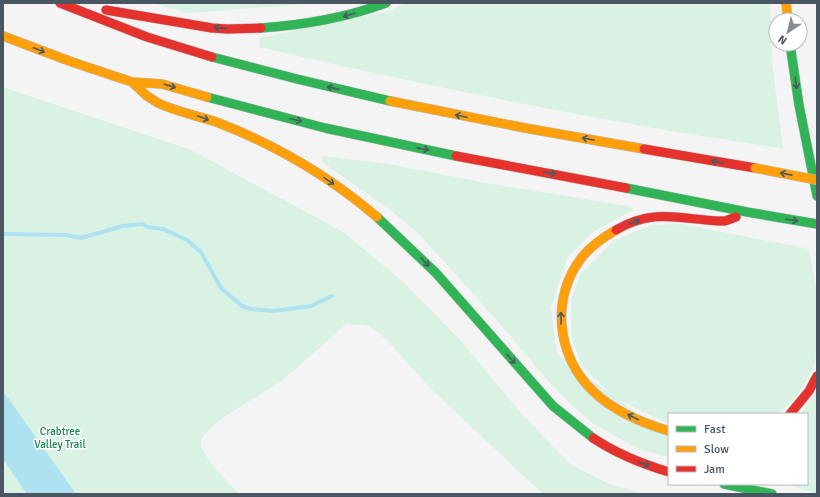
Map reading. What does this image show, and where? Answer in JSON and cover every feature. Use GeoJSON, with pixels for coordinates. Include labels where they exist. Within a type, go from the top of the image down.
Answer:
{"type":"FeatureCollection","features":[{"type":"Feature","properties":{"kind":"highway"},"geometry":{"type":"LineString","coordinates":[[60,3],[146,36],[303,82],[472,118],[817,180]]}},
{"type":"Feature","properties":{"kind":"highway"},"geometry":{"type":"LineString","coordinates":[[65,3],[185,24],[228,29],[275,27],[334,19],[374,8],[386,3]]}},
{"type":"Feature","properties":{"kind":"highway"},"geometry":{"type":"LineString","coordinates":[[3,36],[72,62],[132,82],[162,84],[259,111],[389,142],[747,212],[817,224]]}},
{"type":"Feature","properties":{"kind":"highway"},"geometry":{"type":"LineString","coordinates":[[791,52],[800,112],[817,196]]}},
{"type":"Feature","properties":{"kind":"highway"},"geometry":{"type":"LineString","coordinates":[[132,82],[156,103],[199,116],[280,151],[312,169],[337,186],[365,207],[416,252],[553,406],[572,423],[590,437],[615,452],[635,461],[668,472]]}},
{"type":"Feature","properties":{"kind":"highway"},"geometry":{"type":"LineString","coordinates":[[668,432],[647,424],[617,408],[594,392],[580,377],[574,368],[567,350],[561,326],[561,305],[566,284],[577,263],[589,249],[619,227],[647,218],[668,216],[726,221],[747,212]]}},
{"type":"Feature","properties":{"kind":"highway"},"geometry":{"type":"LineString","coordinates":[[791,413],[810,391],[817,376]]}},
{"type":"Feature","properties":{"kind":"highway"},"geometry":{"type":"LineString","coordinates":[[729,485],[772,494]]}},
{"type":"Feature","properties":{"kind":"green space"},"geometry":{"type":"Polygon","coordinates":[[[153,3],[318,3],[188,13],[153,3]]]}},
{"type":"Feature","properties":{"kind":"green space"},"geometry":{"type":"Polygon","coordinates":[[[405,3],[770,3],[770,12],[768,12],[768,52],[772,52],[783,148],[597,118],[397,78],[260,47],[259,38],[389,11],[405,3]]]}},
{"type":"Feature","properties":{"kind":"green space","name":"Crabtree Valley Trail"},"geometry":{"type":"Polygon","coordinates":[[[3,87],[189,149],[345,233],[404,283],[462,342],[519,411],[571,465],[607,483],[644,494],[543,494],[434,392],[379,333],[366,325],[346,324],[283,379],[220,420],[203,436],[201,443],[206,456],[239,494],[3,494],[3,395],[6,394],[3,390],[3,87]]]}},
{"type":"Feature","properties":{"kind":"green space"},"geometry":{"type":"Polygon","coordinates":[[[323,156],[389,164],[486,183],[633,207],[633,210],[593,232],[567,258],[551,308],[557,354],[668,437],[668,457],[639,449],[592,423],[555,389],[501,325],[421,236],[389,209],[322,162],[323,156]]]}},
{"type":"Feature","properties":{"kind":"green space"},"geometry":{"type":"Polygon","coordinates":[[[682,224],[809,249],[817,293],[817,347],[815,363],[800,392],[780,413],[668,413],[668,424],[615,398],[581,365],[571,335],[571,300],[581,273],[614,240],[652,225],[682,224]]]}},
{"type":"Feature","properties":{"kind":"green space"},"geometry":{"type":"Polygon","coordinates":[[[817,390],[817,494],[790,485],[808,485],[808,413],[802,413],[817,390]]]}},
{"type":"Feature","properties":{"kind":"water"},"geometry":{"type":"Polygon","coordinates":[[[3,391],[76,494],[27,494],[3,459],[3,391]]]}},
{"type":"Feature","properties":{"kind":"waterway"},"geometry":{"type":"LineString","coordinates":[[3,234],[66,235],[81,238],[123,226],[143,224],[147,227],[163,229],[187,240],[201,252],[221,288],[242,306],[251,309],[274,311],[311,306],[332,296]]}},
{"type":"Feature","properties":{"kind":"traffic: fast"},"geometry":{"type":"LineString","coordinates":[[261,28],[293,25],[340,17],[386,3]]}},
{"type":"Feature","properties":{"kind":"traffic: fast"},"geometry":{"type":"LineString","coordinates":[[791,52],[799,105],[817,196]]}},
{"type":"Feature","properties":{"kind":"traffic: fast"},"geometry":{"type":"LineString","coordinates":[[212,57],[390,101]]}},
{"type":"Feature","properties":{"kind":"traffic: fast"},"geometry":{"type":"LineString","coordinates":[[207,97],[325,128],[456,156]]}},
{"type":"Feature","properties":{"kind":"traffic: fast"},"geometry":{"type":"LineString","coordinates":[[626,188],[817,224]]}},
{"type":"Feature","properties":{"kind":"traffic: fast"},"geometry":{"type":"LineString","coordinates":[[377,217],[436,273],[553,406],[593,438]]}},
{"type":"Feature","properties":{"kind":"traffic: fast"},"geometry":{"type":"LineString","coordinates":[[729,485],[772,494]]}},
{"type":"Feature","properties":{"kind":"traffic: slow"},"geometry":{"type":"LineString","coordinates":[[786,3],[787,12]]}},
{"type":"Feature","properties":{"kind":"traffic: slow"},"geometry":{"type":"LineString","coordinates":[[3,36],[72,62],[132,82],[162,84],[207,97]]}},
{"type":"Feature","properties":{"kind":"traffic: slow"},"geometry":{"type":"LineString","coordinates":[[132,82],[147,96],[158,103],[219,123],[241,132],[302,163],[340,188],[377,217]]}},
{"type":"Feature","properties":{"kind":"traffic: slow"},"geometry":{"type":"LineString","coordinates":[[390,101],[525,128],[644,149]]}},
{"type":"Feature","properties":{"kind":"traffic: slow"},"geometry":{"type":"LineString","coordinates":[[755,168],[817,180]]}},
{"type":"Feature","properties":{"kind":"traffic: slow"},"geometry":{"type":"LineString","coordinates":[[616,230],[590,248],[572,272],[565,289],[562,307],[562,326],[565,344],[572,362],[581,378],[602,399],[629,416],[668,431]]}},
{"type":"Feature","properties":{"kind":"traffic: jam"},"geometry":{"type":"LineString","coordinates":[[60,3],[147,37],[212,57]]}},
{"type":"Feature","properties":{"kind":"traffic: jam"},"geometry":{"type":"LineString","coordinates":[[106,10],[212,28],[261,28]]}},
{"type":"Feature","properties":{"kind":"traffic: jam"},"geometry":{"type":"LineString","coordinates":[[644,149],[755,168]]}},
{"type":"Feature","properties":{"kind":"traffic: jam"},"geometry":{"type":"LineString","coordinates":[[456,156],[626,188]]}},
{"type":"Feature","properties":{"kind":"traffic: jam"},"geometry":{"type":"LineString","coordinates":[[616,230],[629,223],[654,217],[666,216],[718,221],[725,221],[736,217]]}},
{"type":"Feature","properties":{"kind":"traffic: jam"},"geometry":{"type":"LineString","coordinates":[[791,413],[809,391],[817,376]]}},
{"type":"Feature","properties":{"kind":"traffic: jam"},"geometry":{"type":"LineString","coordinates":[[593,438],[630,458],[668,472]]}}]}
